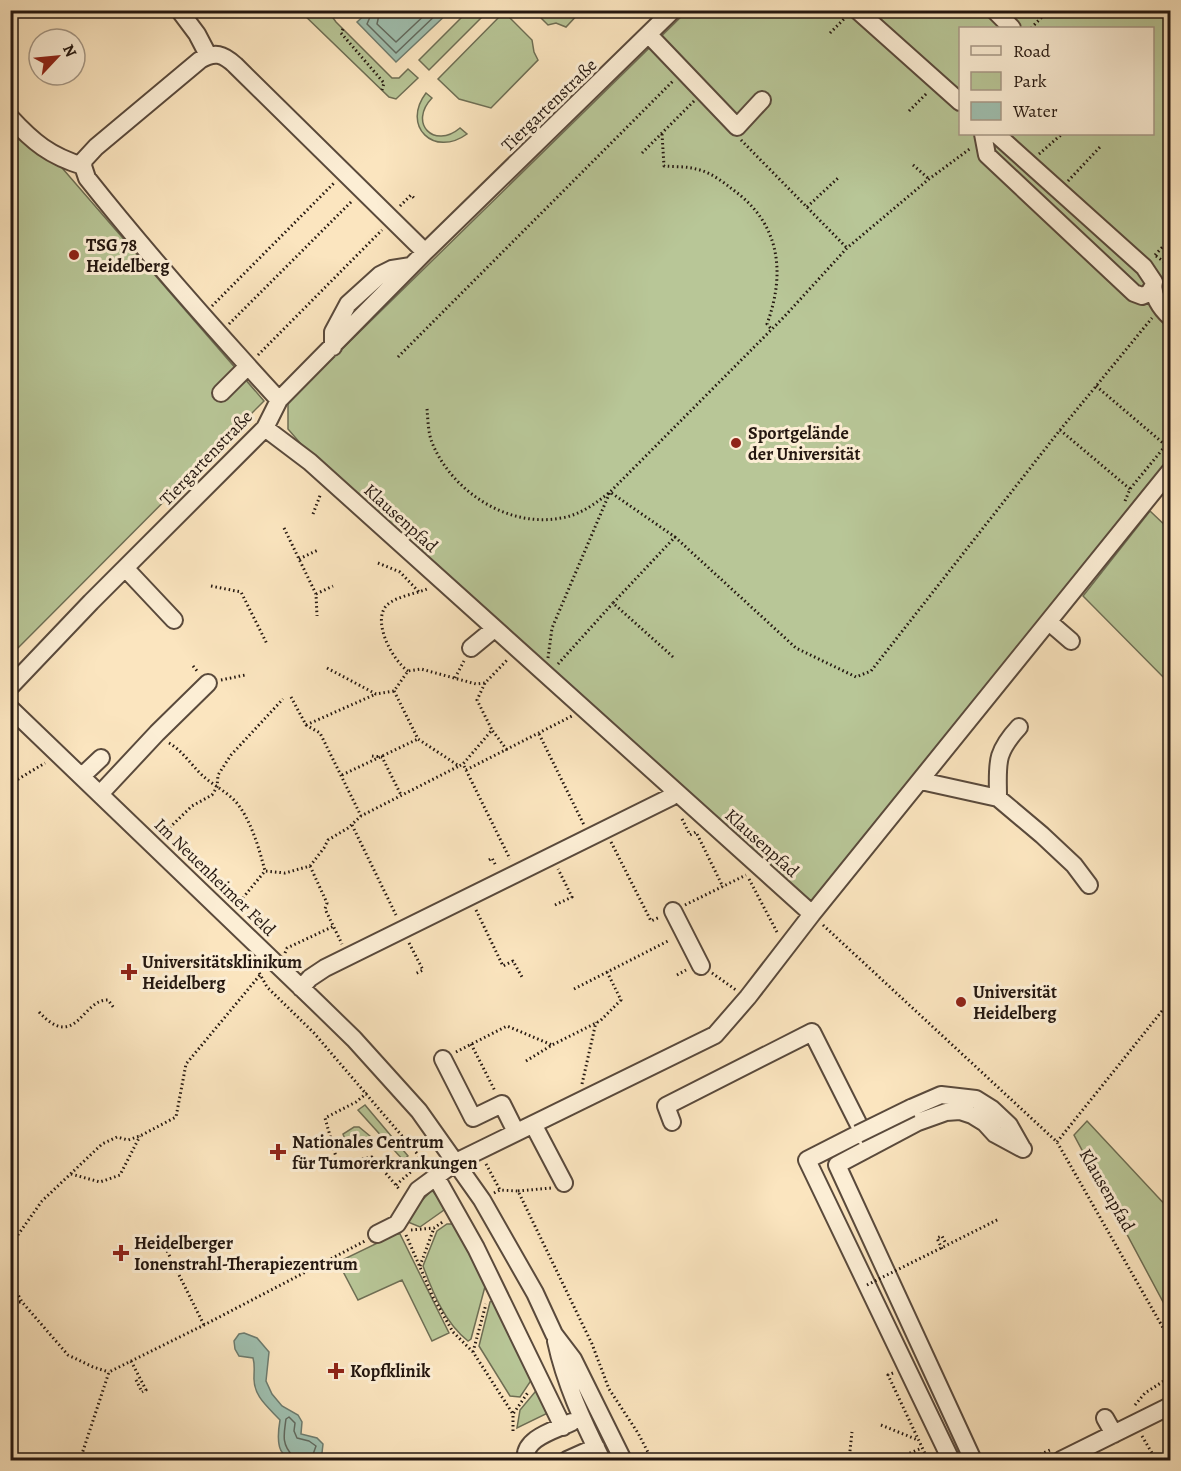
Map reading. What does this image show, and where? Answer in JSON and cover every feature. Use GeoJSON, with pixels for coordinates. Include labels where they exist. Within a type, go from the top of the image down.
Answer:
{"type":"FeatureCollection","features":[{"type":"Feature","properties":{"kind":"street"},"geometry":{"type":"LineString","coordinates":[[179,10],[213,54],[225,57],[235,65],[425,252]]}},
{"type":"Feature","properties":{"kind":"street","name":"Tiergartenstraße"},"geometry":{"type":"LineString","coordinates":[[10,687],[91,602],[265,428],[279,400],[425,252],[673,10]]}},
{"type":"Feature","properties":{"kind":"street"},"geometry":{"type":"LineString","coordinates":[[857,10],[959,101]]}},
{"type":"Feature","properties":{"kind":"street"},"geometry":{"type":"LineString","coordinates":[[649,35],[737,127],[762,100]]}},
{"type":"Feature","properties":{"kind":"street"},"geometry":{"type":"LineString","coordinates":[[213,54],[96,147],[84,160],[83,166],[87,178],[102,197],[202,316],[279,400]]}},
{"type":"Feature","properties":{"kind":"street"},"geometry":{"type":"LineString","coordinates":[[10,117],[36,144],[58,157],[83,166]]}},
{"type":"Feature","properties":{"kind":"street"},"geometry":{"type":"LineString","coordinates":[[988,135],[1029,164],[1144,267],[1154,282],[1149,293],[1142,296],[1134,293],[987,155],[988,135]]}},
{"type":"Feature","properties":{"kind":"street"},"geometry":{"type":"LineString","coordinates":[[1152,288],[1166,313]]}},
{"type":"Feature","properties":{"kind":"street"},"geometry":{"type":"LineString","coordinates":[[221,393],[248,366]]}},
{"type":"Feature","properties":{"kind":"street","name":"Klausenpfad"},"geometry":{"type":"LineString","coordinates":[[265,428],[310,462],[584,709],[674,795],[812,914]]}},
{"type":"Feature","properties":{"kind":"street"},"geometry":{"type":"LineString","coordinates":[[378,1234],[397,1224],[418,1190],[456,1162],[715,1035],[1170,471]]}},
{"type":"Feature","properties":{"kind":"street"},"geometry":{"type":"LineString","coordinates":[[126,569],[174,620]]}},
{"type":"Feature","properties":{"kind":"street"},"geometry":{"type":"LineString","coordinates":[[1049,622],[1071,641]]}},
{"type":"Feature","properties":{"kind":"street"},"geometry":{"type":"LineString","coordinates":[[471,648],[494,628]]}},
{"type":"Feature","properties":{"kind":"street"},"geometry":{"type":"LineString","coordinates":[[100,794],[208,683]]}},
{"type":"Feature","properties":{"kind":"street","name":"Im Neuenheimer Feld"},"geometry":{"type":"LineString","coordinates":[[10,708],[276,963],[354,1040],[419,1111],[482,1200],[535,1293],[555,1334],[561,1366],[590,1414],[623,1461]]}},
{"type":"Feature","properties":{"kind":"street"},"geometry":{"type":"LineString","coordinates":[[998,798],[999,753],[1005,742],[1019,727]]}},
{"type":"Feature","properties":{"kind":"street"},"geometry":{"type":"LineString","coordinates":[[82,776],[101,758]]}},
{"type":"Feature","properties":{"kind":"street"},"geometry":{"type":"LineString","coordinates":[[921,781],[998,798],[1058,850],[1089,885]]}},
{"type":"Feature","properties":{"kind":"street"},"geometry":{"type":"LineString","coordinates":[[301,988],[310,978],[326,968],[674,795]]}},
{"type":"Feature","properties":{"kind":"street"},"geometry":{"type":"LineString","coordinates":[[674,911],[695,968]]}},
{"type":"Feature","properties":{"kind":"street"},"geometry":{"type":"LineString","coordinates":[[672,1122],[666,1106],[812,1032],[870,1146]]}},
{"type":"Feature","properties":{"kind":"street"},"geometry":{"type":"LineString","coordinates":[[443,1059],[474,1118],[502,1104],[516,1132]]}},
{"type":"Feature","properties":{"kind":"street"},"geometry":{"type":"LineString","coordinates":[[951,1461],[807,1160],[941,1095],[976,1099],[992,1109],[1009,1125],[1023,1149],[995,1134],[979,1119],[960,1111],[946,1112],[918,1122],[837,1165],[973,1461]]}},
{"type":"Feature","properties":{"kind":"street"},"geometry":{"type":"LineString","coordinates":[[533,1124],[564,1183]]}},
{"type":"Feature","properties":{"kind":"street"},"geometry":{"type":"LineString","coordinates":[[436,1177],[476,1248],[563,1427]]}},
{"type":"Feature","properties":{"kind":"street"},"geometry":{"type":"LineString","coordinates":[[1061,1461],[1077,1445],[1114,1434],[1170,1406]]}},
{"type":"Feature","properties":{"kind":"street"},"geometry":{"type":"LineString","coordinates":[[526,1461],[525,1450],[531,1443],[590,1414]]}},
{"type":"Feature","properties":{"kind":"street","name":"Im Neuenheimer Feld"},"geometry":{"type":"LineString","coordinates":[[590,1414],[599,1454]]}},
{"type":"Feature","properties":{"kind":"street"},"geometry":{"type":"LineString","coordinates":[[1105,1418],[1114,1434]]}},
{"type":"Feature","properties":{"kind":"street"},"geometry":{"type":"LineString","coordinates":[[567,1461],[599,1454]]}},
{"type":"Feature","properties":{"kind":"path"},"geometry":{"type":"LineString","coordinates":[[830,33],[852,10]]}},
{"type":"Feature","properties":{"kind":"path"},"geometry":{"type":"LineString","coordinates":[[1032,27],[1049,10]]}},
{"type":"Feature","properties":{"kind":"path"},"geometry":{"type":"LineString","coordinates":[[343,29],[341,33],[384,83],[382,90]]}},
{"type":"Feature","properties":{"kind":"path"},"geometry":{"type":"LineString","coordinates":[[398,357],[684,70]]}},
{"type":"Feature","properties":{"kind":"path"},"geometry":{"type":"LineString","coordinates":[[909,111],[938,82]]}},
{"type":"Feature","properties":{"kind":"path"},"geometry":{"type":"LineString","coordinates":[[642,153],[704,91]]}},
{"type":"Feature","properties":{"kind":"path"},"geometry":{"type":"LineString","coordinates":[[737,127],[742,141],[847,248]]}},
{"type":"Feature","properties":{"kind":"path"},"geometry":{"type":"LineString","coordinates":[[662,134],[664,166],[697,169],[718,178],[749,201],[767,225],[774,249],[777,276],[775,301],[767,324],[772,330]]}},
{"type":"Feature","properties":{"kind":"path"},"geometry":{"type":"LineString","coordinates":[[427,409],[432,444],[444,466],[468,492],[493,509],[541,520],[563,518],[590,508],[610,492],[772,330],[847,248],[929,179],[988,135]]}},
{"type":"Feature","properties":{"kind":"path"},"geometry":{"type":"LineString","coordinates":[[1029,164],[1061,135]]}},
{"type":"Feature","properties":{"kind":"path"},"geometry":{"type":"LineString","coordinates":[[1059,191],[1100,147]]}},
{"type":"Feature","properties":{"kind":"path"},"geometry":{"type":"LineString","coordinates":[[913,165],[929,179]]}},
{"type":"Feature","properties":{"kind":"path"},"geometry":{"type":"LineString","coordinates":[[202,316],[344,173]]}},
{"type":"Feature","properties":{"kind":"path"},"geometry":{"type":"LineString","coordinates":[[807,207],[838,178]]}},
{"type":"Feature","properties":{"kind":"path"},"geometry":{"type":"LineString","coordinates":[[219,334],[361,191]]}},
{"type":"Feature","properties":{"kind":"path"},"geometry":{"type":"LineString","coordinates":[[248,366],[411,195],[416,197]]}},
{"type":"Feature","properties":{"kind":"path"},"geometry":{"type":"LineString","coordinates":[[1144,267],[1170,239]]}},
{"type":"Feature","properties":{"kind":"path"},"geometry":{"type":"LineString","coordinates":[[610,492],[675,537],[796,648],[856,676],[871,671],[1096,386],[1166,313]]}},
{"type":"Feature","properties":{"kind":"path"},"geometry":{"type":"LineString","coordinates":[[1096,386],[1170,449]]}},
{"type":"Feature","properties":{"kind":"path"},"geometry":{"type":"LineString","coordinates":[[1060,430],[1130,489]]}},
{"type":"Feature","properties":{"kind":"path"},"geometry":{"type":"LineString","coordinates":[[1124,503],[1130,489],[1166,445]]}},
{"type":"Feature","properties":{"kind":"path"},"geometry":{"type":"LineString","coordinates":[[313,514],[324,484],[329,479]]}},
{"type":"Feature","properties":{"kind":"path"},"geometry":{"type":"LineString","coordinates":[[546,675],[552,628],[610,492]]}},
{"type":"Feature","properties":{"kind":"path"},"geometry":{"type":"LineString","coordinates":[[284,528],[316,594],[317,616]]}},
{"type":"Feature","properties":{"kind":"path"},"geometry":{"type":"LineString","coordinates":[[546,675],[675,537]]}},
{"type":"Feature","properties":{"kind":"path"},"geometry":{"type":"LineString","coordinates":[[299,559],[318,550]]}},
{"type":"Feature","properties":{"kind":"path"},"geometry":{"type":"LineString","coordinates":[[378,563],[400,572],[419,592]]}},
{"type":"Feature","properties":{"kind":"path"},"geometry":{"type":"LineString","coordinates":[[408,671],[399,664],[381,628],[383,611],[393,601],[442,582]]}},
{"type":"Feature","properties":{"kind":"path"},"geometry":{"type":"LineString","coordinates":[[211,586],[241,592],[267,644]]}},
{"type":"Feature","properties":{"kind":"path"},"geometry":{"type":"LineString","coordinates":[[316,594],[333,586]]}},
{"type":"Feature","properties":{"kind":"path"},"geometry":{"type":"LineString","coordinates":[[614,603],[673,657]]}},
{"type":"Feature","properties":{"kind":"path"},"geometry":{"type":"LineString","coordinates":[[455,678],[471,648]]}},
{"type":"Feature","properties":{"kind":"path"},"geometry":{"type":"LineString","coordinates":[[507,750],[492,730],[477,700],[485,683],[517,649]]}},
{"type":"Feature","properties":{"kind":"path"},"geometry":{"type":"LineString","coordinates":[[327,668],[376,694]]}},
{"type":"Feature","properties":{"kind":"path"},"geometry":{"type":"LineString","coordinates":[[306,725],[376,694],[394,691],[408,671],[421,669],[476,684],[485,683]]}},
{"type":"Feature","properties":{"kind":"path"},"geometry":{"type":"LineString","coordinates":[[208,683],[245,675]]}},
{"type":"Feature","properties":{"kind":"path"},"geometry":{"type":"LineString","coordinates":[[394,691],[418,739],[459,766]]}},
{"type":"Feature","properties":{"kind":"path"},"geometry":{"type":"LineString","coordinates":[[291,697],[306,725],[320,733],[361,816]]}},
{"type":"Feature","properties":{"kind":"path"},"geometry":{"type":"LineString","coordinates":[[162,836],[192,806],[212,795],[217,787],[218,775],[231,755],[283,699]]}},
{"type":"Feature","properties":{"kind":"path"},"geometry":{"type":"LineString","coordinates":[[466,770],[584,709]]}},
{"type":"Feature","properties":{"kind":"path"},"geometry":{"type":"LineString","coordinates":[[265,872],[285,873],[309,866],[328,840],[352,825],[361,816],[463,764],[492,730]]}},
{"type":"Feature","properties":{"kind":"path"},"geometry":{"type":"LineString","coordinates":[[157,733],[177,747],[201,774],[235,801],[243,813],[260,852],[265,872]]}},
{"type":"Feature","properties":{"kind":"path"},"geometry":{"type":"LineString","coordinates":[[538,733],[651,921],[747,874],[785,949]]}},
{"type":"Feature","properties":{"kind":"path"},"geometry":{"type":"LineString","coordinates":[[342,776],[418,739]]}},
{"type":"Feature","properties":{"kind":"path"},"geometry":{"type":"LineString","coordinates":[[10,784],[50,760],[57,753]]}},
{"type":"Feature","properties":{"kind":"path"},"geometry":{"type":"LineString","coordinates":[[372,756],[382,757]]}},
{"type":"Feature","properties":{"kind":"path"},"geometry":{"type":"LineString","coordinates":[[382,757],[400,795]]}},
{"type":"Feature","properties":{"kind":"path"},"geometry":{"type":"LineString","coordinates":[[463,764],[517,873]]}},
{"type":"Feature","properties":{"kind":"path"},"geometry":{"type":"LineString","coordinates":[[674,795],[690,835],[696,832],[723,887]]}},
{"type":"Feature","properties":{"kind":"path"},"geometry":{"type":"LineString","coordinates":[[352,825],[423,970],[415,974]]}},
{"type":"Feature","properties":{"kind":"path"},"geometry":{"type":"LineString","coordinates":[[552,856],[572,897],[555,905]]}},
{"type":"Feature","properties":{"kind":"path"},"geometry":{"type":"LineString","coordinates":[[489,860],[492,858],[499,872]]}},
{"type":"Feature","properties":{"kind":"path"},"geometry":{"type":"LineString","coordinates":[[10,1246],[42,1201],[102,1144],[117,1137],[128,1140],[140,1136],[176,1117],[186,1064],[261,975],[285,955],[287,948],[334,926],[325,909],[327,903],[309,866]]}},
{"type":"Feature","properties":{"kind":"path"},"geometry":{"type":"LineString","coordinates":[[236,907],[265,872]]}},
{"type":"Feature","properties":{"kind":"path"},"geometry":{"type":"LineString","coordinates":[[469,897],[503,966],[513,960],[522,977]]}},
{"type":"Feature","properties":{"kind":"path","name":"Klausenpfad"},"geometry":{"type":"LineString","coordinates":[[812,914],[1057,1142],[1170,1340]]}},
{"type":"Feature","properties":{"kind":"path"},"geometry":{"type":"LineString","coordinates":[[574,989],[672,938],[674,941]]}},
{"type":"Feature","properties":{"kind":"path"},"geometry":{"type":"LineString","coordinates":[[254,964],[267,987],[314,1033],[424,1160],[436,1177]]}},
{"type":"Feature","properties":{"kind":"path"},"geometry":{"type":"LineString","coordinates":[[677,975],[695,968]]}},
{"type":"Feature","properties":{"kind":"path"},"geometry":{"type":"LineString","coordinates":[[526,1061],[600,1021],[621,1000],[607,972]]}},
{"type":"Feature","properties":{"kind":"path"},"geometry":{"type":"LineString","coordinates":[[39,1012],[53,1024],[63,1026],[83,1018],[98,1002],[108,1000],[114,1008]]}},
{"type":"Feature","properties":{"kind":"path"},"geometry":{"type":"LineString","coordinates":[[1057,1142],[1170,1001]]}},
{"type":"Feature","properties":{"kind":"path"},"geometry":{"type":"LineString","coordinates":[[586,1097],[581,1082],[596,1022]]}},
{"type":"Feature","properties":{"kind":"path"},"geometry":{"type":"LineString","coordinates":[[443,1059],[507,1026],[552,1045]]}},
{"type":"Feature","properties":{"kind":"path"},"geometry":{"type":"LineString","coordinates":[[471,1044],[502,1104]]}},
{"type":"Feature","properties":{"kind":"path"},"geometry":{"type":"LineString","coordinates":[[338,1164],[325,1118],[356,1102],[367,1093]]}},
{"type":"Feature","properties":{"kind":"path"},"geometry":{"type":"LineString","coordinates":[[71,1174],[100,1182],[120,1175],[140,1136]]}},
{"type":"Feature","properties":{"kind":"path"},"geometry":{"type":"LineString","coordinates":[[333,1165],[372,1157],[411,1204]]}},
{"type":"Feature","properties":{"kind":"path"},"geometry":{"type":"LineString","coordinates":[[395,1185],[424,1160]]}},
{"type":"Feature","properties":{"kind":"path"},"geometry":{"type":"LineString","coordinates":[[482,1200],[500,1190],[546,1189],[564,1183]]}},
{"type":"Feature","properties":{"kind":"path"},"geometry":{"type":"LineString","coordinates":[[518,1191],[592,1344],[609,1389],[638,1433],[652,1461]]}},
{"type":"Feature","properties":{"kind":"path"},"geometry":{"type":"LineString","coordinates":[[867,1285],[999,1219]]}},
{"type":"Feature","properties":{"kind":"path"},"geometry":{"type":"LineString","coordinates":[[397,1224],[403,1230],[433,1297],[453,1332],[473,1352],[513,1414],[513,1431]]}},
{"type":"Feature","properties":{"kind":"path"},"geometry":{"type":"LineString","coordinates":[[420,1267],[434,1228]]}},
{"type":"Feature","properties":{"kind":"path"},"geometry":{"type":"LineString","coordinates":[[80,1461],[109,1372],[378,1234]]}},
{"type":"Feature","properties":{"kind":"path"},"geometry":{"type":"LineString","coordinates":[[942,1249],[937,1238],[942,1236],[945,1242]]}},
{"type":"Feature","properties":{"kind":"path"},"geometry":{"type":"LineString","coordinates":[[167,1251],[204,1325]]}},
{"type":"Feature","properties":{"kind":"path"},"geometry":{"type":"LineString","coordinates":[[10,1280],[22,1302],[68,1355],[109,1372]]}},
{"type":"Feature","properties":{"kind":"path"},"geometry":{"type":"LineString","coordinates":[[473,1352],[492,1282]]}},
{"type":"Feature","properties":{"kind":"path"},"geometry":{"type":"LineString","coordinates":[[10,1302],[22,1302]]}},
{"type":"Feature","properties":{"kind":"path"},"geometry":{"type":"LineString","coordinates":[[131,1360],[146,1390],[142,1392],[136,1380]]}},
{"type":"Feature","properties":{"kind":"path"},"geometry":{"type":"LineString","coordinates":[[907,1365],[888,1376],[928,1461]]}},
{"type":"Feature","properties":{"kind":"path"},"geometry":{"type":"LineString","coordinates":[[513,1414],[538,1377]]}},
{"type":"Feature","properties":{"kind":"path"},"geometry":{"type":"LineString","coordinates":[[1136,1424],[1156,1460]]}},
{"type":"Feature","properties":{"kind":"path"},"geometry":{"type":"LineString","coordinates":[[880,1425],[919,1440]]}},
{"type":"Feature","properties":{"kind":"path"},"geometry":{"type":"LineString","coordinates":[[849,1461],[852,1432]]}},
{"type":"Feature","properties":{"kind":"path"},"geometry":{"type":"LineString","coordinates":[[894,1461],[922,1448]]}},
{"type":"Feature","properties":{"kind":"green space"},"geometry":{"type":"Polygon","coordinates":[[[300,11],[328,11],[336,22],[392,78],[399,78],[408,69],[418,78],[396,99],[389,97],[300,11]]]}},
{"type":"Feature","properties":{"kind":"green space"},"geometry":{"type":"Polygon","coordinates":[[[468,11],[488,11],[429,70],[419,60],[468,11]]]}},
{"type":"Feature","properties":{"kind":"green space"},"geometry":{"type":"Polygon","coordinates":[[[534,11],[581,11],[566,27],[556,23],[548,25],[534,11]]]}},
{"type":"Feature","properties":{"kind":"green space","name":"Sportgelände der Universität"},"geometry":{"type":"Polygon","coordinates":[[[687,11],[1170,11],[1170,473],[814,905],[313,458],[288,429],[288,402],[687,11]]]}},
{"type":"Feature","properties":{"kind":"green space"},"geometry":{"type":"Polygon","coordinates":[[[504,12],[532,40],[538,60],[491,108],[459,99],[438,79],[504,12]]]}},
{"type":"Feature","properties":{"kind":"green space"},"geometry":{"type":"Polygon","coordinates":[[[426,93],[432,98],[425,107],[423,116],[423,124],[427,131],[441,136],[460,128],[467,134],[455,140],[443,142],[425,135],[419,127],[417,117],[419,105],[426,93]]]}},
{"type":"Feature","properties":{"kind":"green space","name":"TSG 78 Heidelberg"},"geometry":{"type":"Polygon","coordinates":[[[11,109],[264,401],[10,656],[11,109]]]}},
{"type":"Feature","properties":{"kind":"green space"},"geometry":{"type":"Polygon","coordinates":[[[1150,511],[1170,530],[1170,684],[1083,596],[1150,511]]]}},
{"type":"Feature","properties":{"kind":"green space"},"geometry":{"type":"Polygon","coordinates":[[[365,1105],[408,1156],[403,1160],[358,1110],[365,1105]]]}},
{"type":"Feature","properties":{"kind":"green space"},"geometry":{"type":"Polygon","coordinates":[[[1087,1121],[1170,1210],[1170,1315],[1074,1135],[1087,1121]]]}},
{"type":"Feature","properties":{"kind":"green space"},"geometry":{"type":"Polygon","coordinates":[[[354,1127],[359,1127],[370,1136],[369,1142],[347,1145],[343,1134],[354,1127]]]}},
{"type":"Feature","properties":{"kind":"green space"},"geometry":{"type":"Polygon","coordinates":[[[432,1190],[444,1210],[420,1227],[403,1220],[432,1190]]]}},
{"type":"Feature","properties":{"kind":"green space"},"geometry":{"type":"Polygon","coordinates":[[[447,1224],[453,1224],[487,1279],[471,1339],[468,1341],[446,1316],[423,1266],[437,1231],[447,1224]]]}},
{"type":"Feature","properties":{"kind":"green space"},"geometry":{"type":"Polygon","coordinates":[[[400,1234],[449,1333],[432,1341],[402,1280],[358,1300],[338,1262],[400,1234]]]}},
{"type":"Feature","properties":{"kind":"green space"},"geometry":{"type":"Polygon","coordinates":[[[495,1298],[534,1376],[520,1397],[510,1396],[479,1346],[490,1302],[495,1298]]]}},
{"type":"Feature","properties":{"kind":"green space"},"geometry":{"type":"Polygon","coordinates":[[[540,1386],[554,1410],[517,1428],[520,1410],[540,1386]]]}},
{"type":"Feature","properties":{"kind":"water"},"geometry":{"type":"Polygon","coordinates":[[[369,11],[450,11],[396,62],[357,22],[369,11]]]}},
{"type":"Feature","properties":{"kind":"water"},"geometry":{"type":"Polygon","coordinates":[[[244,1333],[257,1338],[269,1352],[266,1381],[272,1394],[282,1406],[298,1415],[302,1422],[301,1434],[317,1438],[323,1444],[322,1453],[316,1460],[295,1459],[283,1454],[278,1441],[280,1420],[262,1401],[256,1390],[253,1358],[239,1356],[235,1349],[234,1341],[239,1334],[244,1333]]]}},
{"type":"Feature","properties":{"kind":"place","name":"TSG 78 Heidelberg"},"geometry":{"type":"Point","coordinates":[74,255]}},
{"type":"Feature","properties":{"kind":"place","name":"Sportgelände der Universität"},"geometry":{"type":"Point","coordinates":[736,443]}},
{"type":"Feature","properties":{"kind":"place","name":"Universitätsklinikum Heidelberg"},"geometry":{"type":"Point","coordinates":[129,972]}},
{"type":"Feature","properties":{"kind":"place","name":"Universität Heidelberg"},"geometry":{"type":"Point","coordinates":[961,1002]}},
{"type":"Feature","properties":{"kind":"place","name":"Nationales Centrum für Tumorerkrankungen"},"geometry":{"type":"Point","coordinates":[278,1152]}},
{"type":"Feature","properties":{"kind":"place","name":"Heidelberger Ionenstrahl-Therapiezentrum"},"geometry":{"type":"Point","coordinates":[121,1253]}},
{"type":"Feature","properties":{"kind":"place","name":"Kopfklinik"},"geometry":{"type":"Point","coordinates":[336,1371]}}]}
